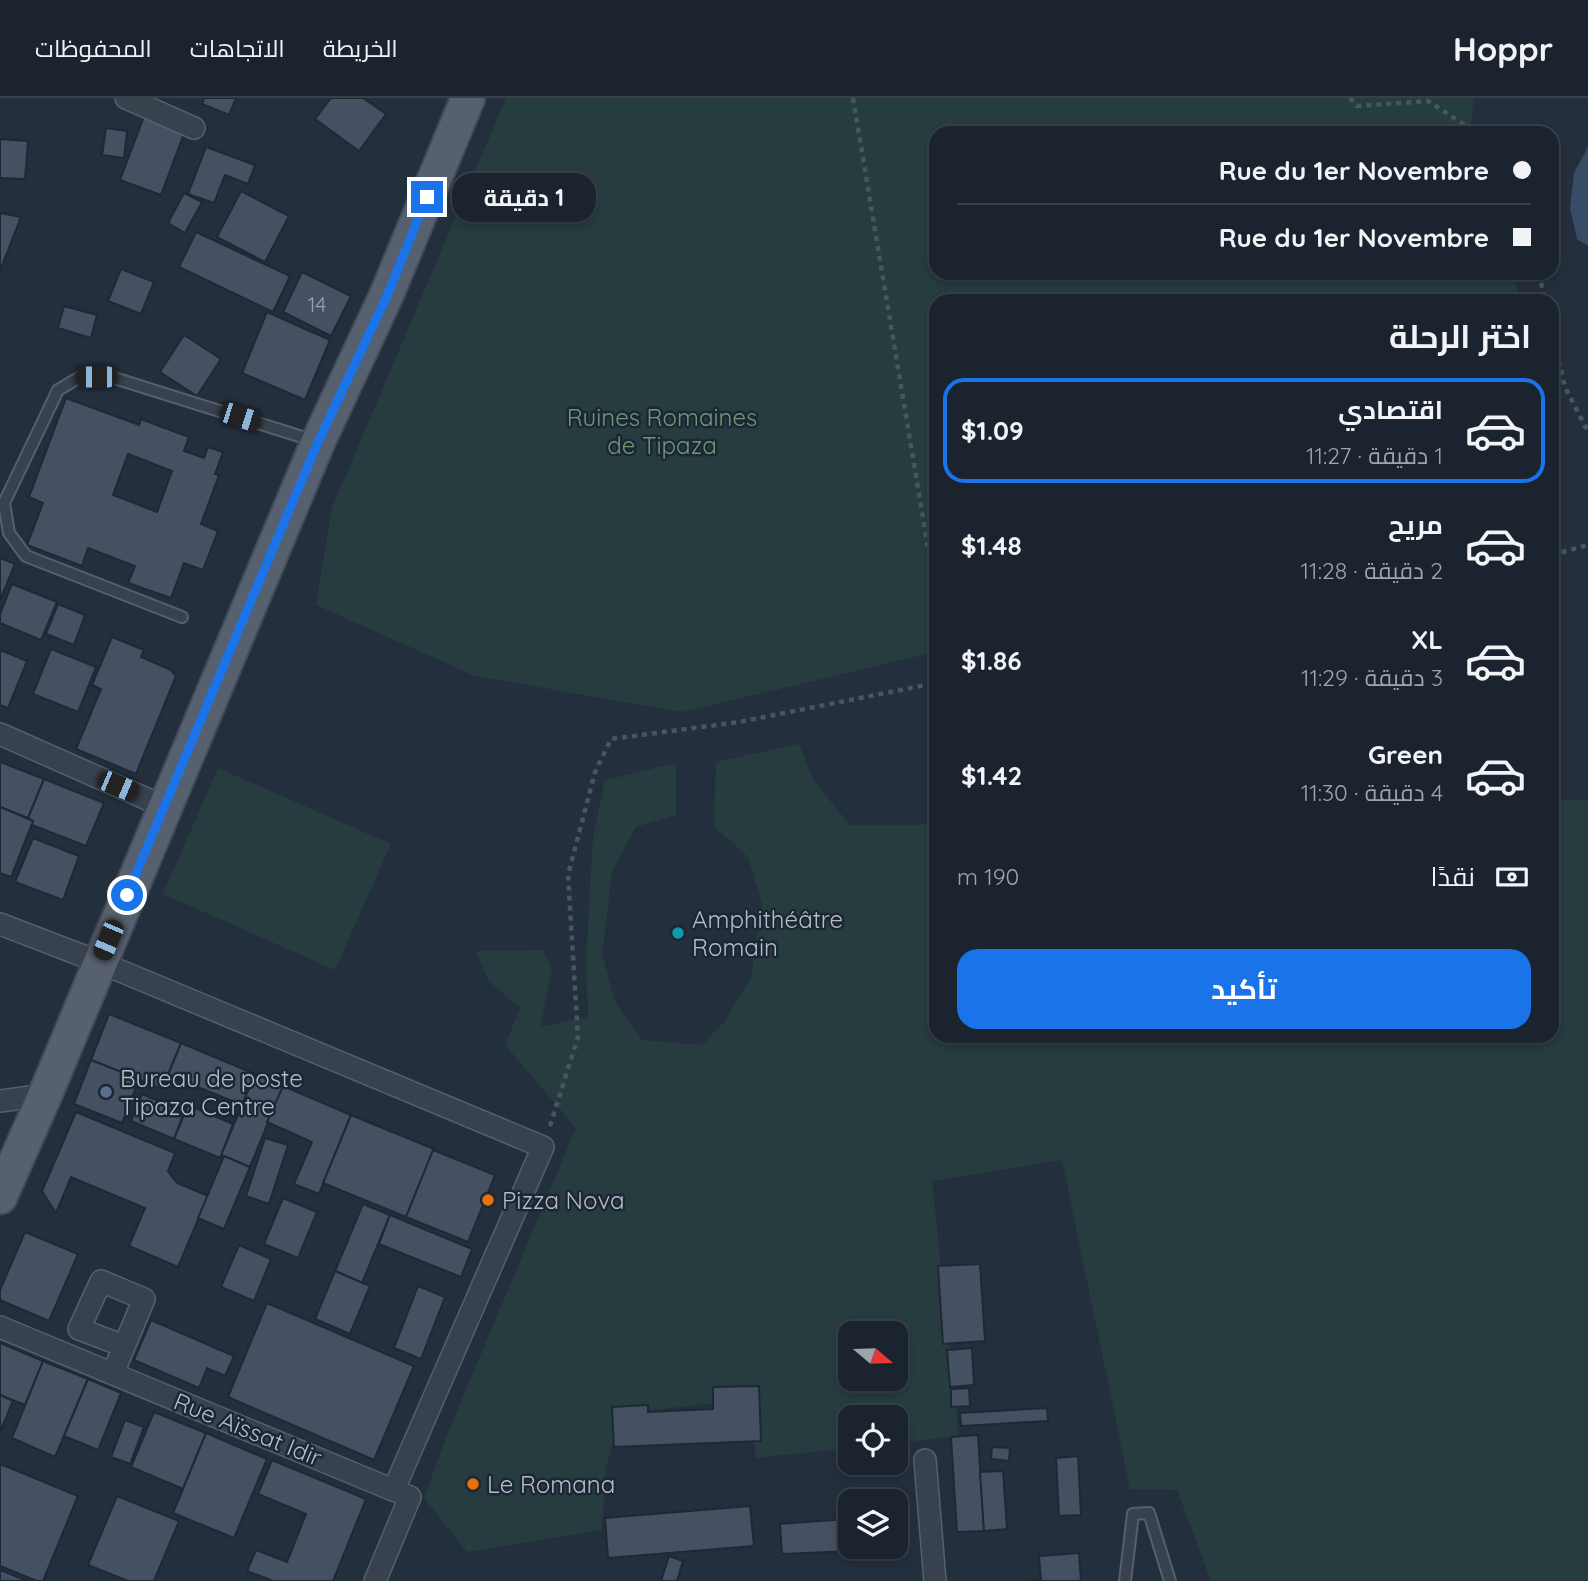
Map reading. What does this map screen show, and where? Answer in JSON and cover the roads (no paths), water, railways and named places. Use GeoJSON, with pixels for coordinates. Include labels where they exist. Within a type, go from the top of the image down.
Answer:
{"type":"FeatureCollection","features":[{"type":"Feature","properties":{"kind":"main road"},"geometry":{"type":"LineString","coordinates":[[0,1197],[318,442],[387,296],[468,98]]}},
{"type":"Feature","properties":{"kind":"street"},"geometry":{"type":"LineString","coordinates":[[125,98],[194,128]]}},
{"type":"Feature","properties":{"kind":"street"},"geometry":{"type":"LineString","coordinates":[[0,734],[164,807]]}},
{"type":"Feature","properties":{"kind":"street"},"geometry":{"type":"LineString","coordinates":[[0,925],[99,962],[543,1147],[394,1489],[410,1497],[375,1581]]}},
{"type":"Feature","properties":{"kind":"street"},"geometry":{"type":"LineString","coordinates":[[0,1101],[45,1095]]}},
{"type":"Feature","properties":{"kind":"street","name":"Rue Aïssat Idir"},"geometry":{"type":"LineString","coordinates":[[0,1327],[394,1489]]}},
{"type":"Feature","properties":{"kind":"street"},"geometry":{"type":"LineString","coordinates":[[113,1373],[124,1346]]}},
{"type":"Feature","properties":{"kind":"street"},"geometry":{"type":"LineString","coordinates":[[925,1460],[935,1581]]}},
{"type":"Feature","properties":{"kind":"lane"},"geometry":{"type":"LineString","coordinates":[[182,617],[26,556],[9,533],[4,503],[58,390],[80,377],[111,377],[318,442]]}},
{"type":"Feature","properties":{"kind":"lane"},"geometry":{"type":"LineString","coordinates":[[1125,1581],[1133,1514],[1149,1513],[1170,1581]]}},
{"type":"Feature","properties":{"kind":"water"},"geometry":{"type":"Polygon","coordinates":[[[1588,147],[1588,246],[1577,239],[1570,208],[1574,173],[1588,147]]]}},
{"type":"Feature","properties":{"kind":"place","name":"Amphithéâtre Romain"},"geometry":{"type":"Point","coordinates":[678,933]}},
{"type":"Feature","properties":{"kind":"place","name":"Bureau de poste Tipaza Centre"},"geometry":{"type":"Point","coordinates":[106,1092]}},
{"type":"Feature","properties":{"kind":"place","name":"Pizza Nova"},"geometry":{"type":"Point","coordinates":[488,1200]}},
{"type":"Feature","properties":{"kind":"place","name":"Le Romana"},"geometry":{"type":"Point","coordinates":[473,1484]}},
{"type":"Feature","properties":{"kind":"park label","name":"Ruines Romaines de Tipaza"},"geometry":{"type":"Point","coordinates":[662,431]}}]}
